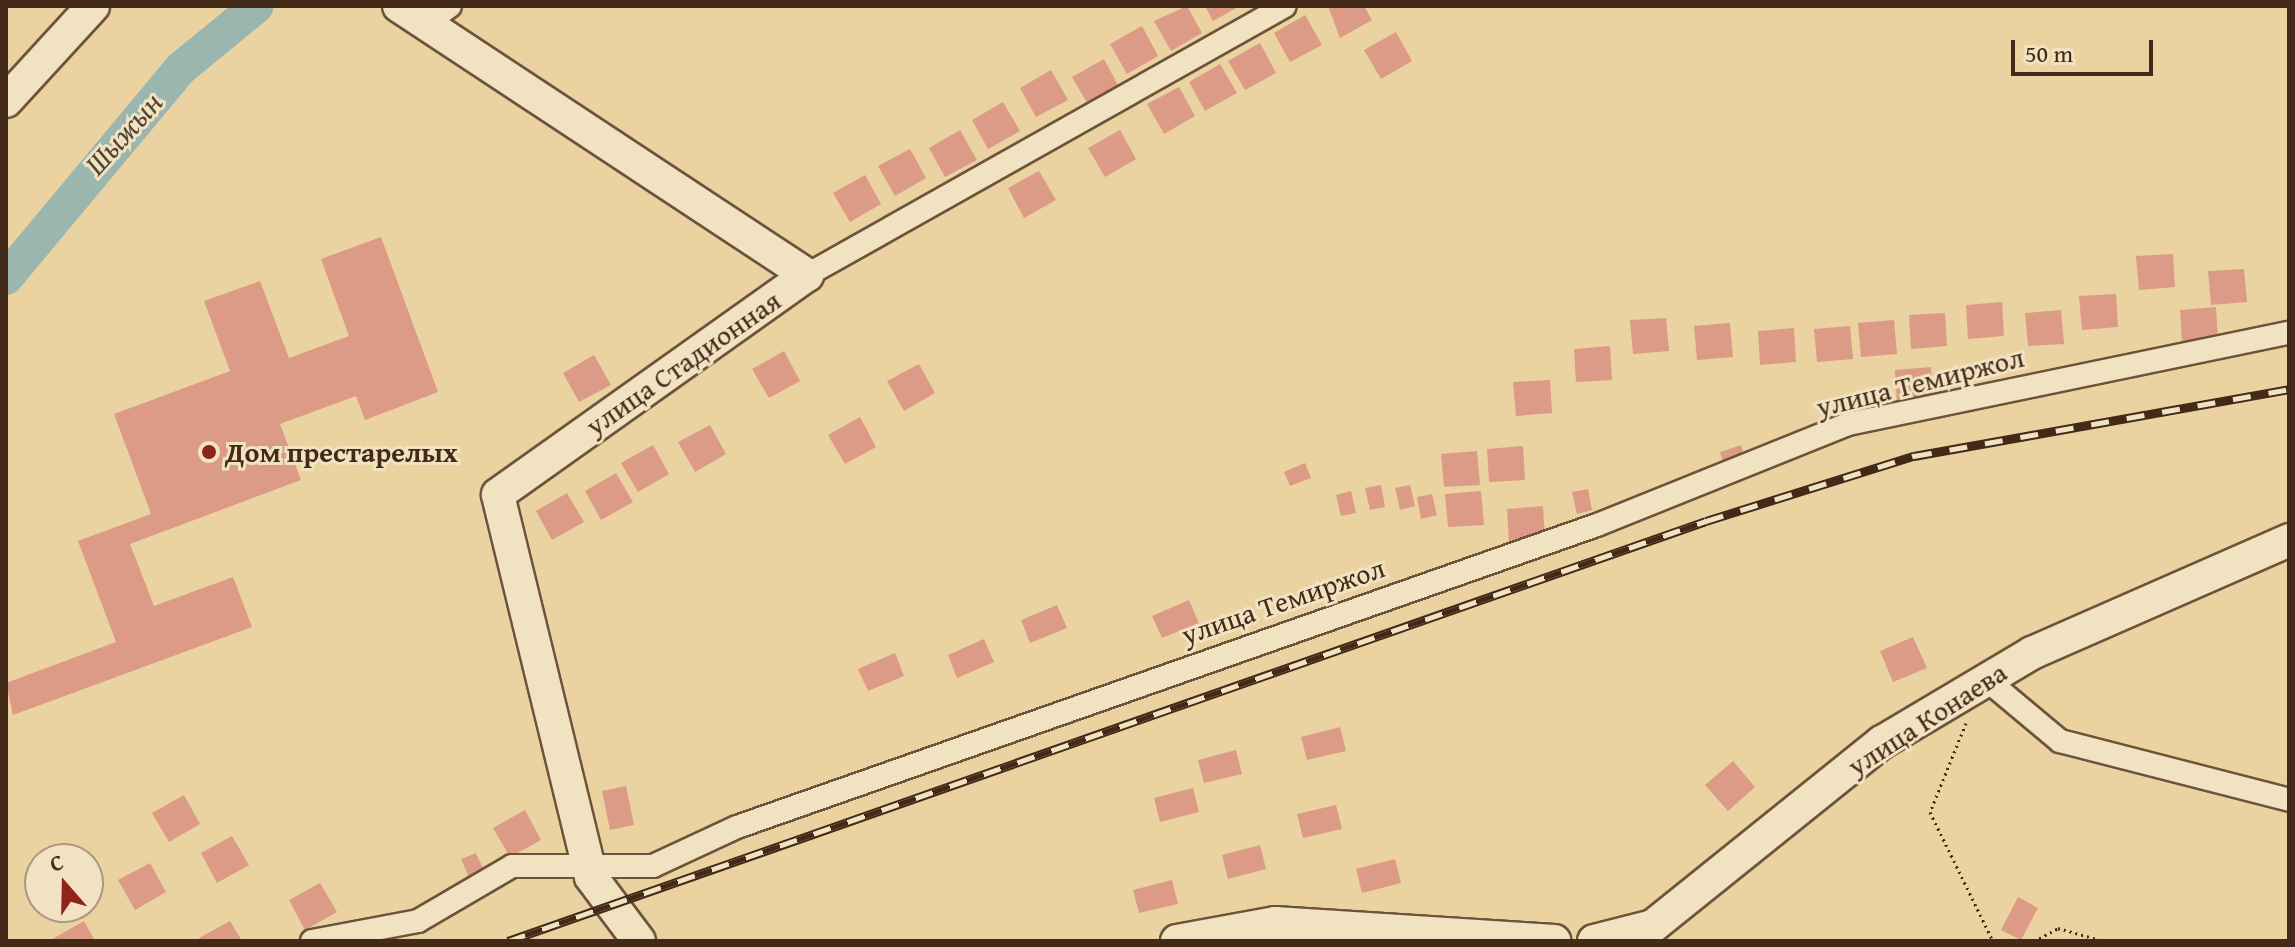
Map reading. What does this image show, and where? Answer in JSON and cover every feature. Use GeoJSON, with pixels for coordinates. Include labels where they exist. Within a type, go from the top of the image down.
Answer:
{"type":"FeatureCollection","features":[{"type":"Feature","properties":{"kind":"street"},"geometry":{"type":"LineString","coordinates":[[6,101],[93,6]]}},
{"type":"Feature","properties":{"kind":"street","name":"улица Стадионная"},"geometry":{"type":"LineString","coordinates":[[639,941],[589,867],[498,495],[807,275],[1285,6]]}},
{"type":"Feature","properties":{"kind":"street"},"geometry":{"type":"LineString","coordinates":[[425,12],[807,275]]}},
{"type":"Feature","properties":{"kind":"street","name":"улица Темиржол"},"geometry":{"type":"LineString","coordinates":[[312,941],[418,921],[512,866],[653,866],[737,827],[1127,684],[1260,647],[1848,424],[2289,333]]}},
{"type":"Feature","properties":{"kind":"street","name":"улица Конаева"},"geometry":{"type":"LineString","coordinates":[[1594,941],[1653,926],[1686,905],[1882,742],[2032,653],[2289,540]]}},
{"type":"Feature","properties":{"kind":"street"},"geometry":{"type":"LineString","coordinates":[[1987,680],[2060,741],[2289,800]]}},
{"type":"Feature","properties":{"kind":"street"},"geometry":{"type":"LineString","coordinates":[[1177,941],[1275,923],[1554,941]]}},
{"type":"Feature","properties":{"kind":"path"},"geometry":{"type":"LineString","coordinates":[[1987,680],[1930,812],[1993,941]]}},
{"type":"Feature","properties":{"kind":"path"},"geometry":{"type":"LineString","coordinates":[[2034,941],[2058,928],[2104,941]]}},
{"type":"Feature","properties":{"kind":"building"},"geometry":{"type":"Polygon","coordinates":[[[1187,6],[1202,33],[1171,51],[1154,21],[1187,6]]]}},
{"type":"Feature","properties":{"kind":"building"},"geometry":{"type":"Polygon","coordinates":[[[1205,6],[1240,6],[1213,21],[1205,6]]]}},
{"type":"Feature","properties":{"kind":"building"},"geometry":{"type":"Polygon","coordinates":[[[1328,6],[1364,6],[1372,20],[1340,38],[1328,6]]]}},
{"type":"Feature","properties":{"kind":"building"},"geometry":{"type":"Polygon","coordinates":[[[1305,15],[1322,45],[1290,62],[1274,33],[1305,15]]]}},
{"type":"Feature","properties":{"kind":"building"},"geometry":{"type":"Polygon","coordinates":[[[1142,26],[1158,56],[1127,74],[1110,44],[1142,26]]]}},
{"type":"Feature","properties":{"kind":"building"},"geometry":{"type":"Polygon","coordinates":[[[1396,32],[1412,61],[1381,79],[1364,50],[1396,32]]]}},
{"type":"Feature","properties":{"kind":"building"},"geometry":{"type":"Polygon","coordinates":[[[1260,43],[1276,73],[1245,90],[1228,61],[1260,43]]]}},
{"type":"Feature","properties":{"kind":"building"},"geometry":{"type":"Polygon","coordinates":[[[1104,59],[1120,89],[1089,106],[1072,77],[1104,59]]]}},
{"type":"Feature","properties":{"kind":"building"},"geometry":{"type":"Polygon","coordinates":[[[1220,64],[1237,93],[1205,111],[1189,82],[1220,64]]]}},
{"type":"Feature","properties":{"kind":"building"},"geometry":{"type":"Polygon","coordinates":[[[1051,70],[1068,100],[1036,117],[1020,88],[1051,70]]]}},
{"type":"Feature","properties":{"kind":"building"},"geometry":{"type":"Polygon","coordinates":[[[1179,87],[1195,116],[1164,134],[1147,104],[1179,87]]]}},
{"type":"Feature","properties":{"kind":"building"},"geometry":{"type":"Polygon","coordinates":[[[1003,102],[1020,131],[988,149],[972,120],[1003,102]]]}},
{"type":"Feature","properties":{"kind":"building"},"geometry":{"type":"Polygon","coordinates":[[[960,130],[977,160],[945,177],[929,148],[960,130]]]}},
{"type":"Feature","properties":{"kind":"building"},"geometry":{"type":"Polygon","coordinates":[[[1120,130],[1136,159],[1105,177],[1088,148],[1120,130]]]}},
{"type":"Feature","properties":{"kind":"building"},"geometry":{"type":"Polygon","coordinates":[[[910,149],[926,178],[895,196],[878,166],[910,149]]]}},
{"type":"Feature","properties":{"kind":"building"},"geometry":{"type":"Polygon","coordinates":[[[1039,171],[1056,200],[1024,218],[1008,188],[1039,171]]]}},
{"type":"Feature","properties":{"kind":"building"},"geometry":{"type":"Polygon","coordinates":[[[865,175],[881,204],[850,222],[833,193],[865,175]]]}},
{"type":"Feature","properties":{"kind":"building","name":"Дом престарелых"},"geometry":{"type":"Polygon","coordinates":[[[381,237],[438,392],[365,420],[356,396],[280,424],[301,480],[130,544],[154,606],[233,577],[252,627],[13,715],[6,683],[116,642],[78,541],[151,514],[114,414],[230,371],[204,301],[260,281],[289,358],[349,336],[321,259],[381,237]]]}},
{"type":"Feature","properties":{"kind":"building"},"geometry":{"type":"Polygon","coordinates":[[[2173,254],[2175,287],[2139,290],[2136,256],[2173,254]]]}},
{"type":"Feature","properties":{"kind":"building"},"geometry":{"type":"Polygon","coordinates":[[[2244,269],[2247,302],[2211,305],[2208,271],[2244,269]]]}},
{"type":"Feature","properties":{"kind":"building"},"geometry":{"type":"Polygon","coordinates":[[[2116,294],[2118,327],[2082,330],[2079,296],[2116,294]]]}},
{"type":"Feature","properties":{"kind":"building"},"geometry":{"type":"Polygon","coordinates":[[[2002,302],[2004,336],[1968,339],[1966,305],[2002,302]]]}},
{"type":"Feature","properties":{"kind":"building"},"geometry":{"type":"Polygon","coordinates":[[[2216,307],[2218,340],[2182,343],[2180,310],[2216,307]]]}},
{"type":"Feature","properties":{"kind":"building"},"geometry":{"type":"Polygon","coordinates":[[[2061,310],[2064,344],[2028,346],[2025,313],[2061,310]]]}},
{"type":"Feature","properties":{"kind":"building"},"geometry":{"type":"Polygon","coordinates":[[[1945,313],[1947,346],[1911,349],[1909,315],[1945,313]]]}},
{"type":"Feature","properties":{"kind":"building"},"geometry":{"type":"Polygon","coordinates":[[[1666,318],[1669,351],[1633,354],[1630,320],[1666,318]]]}},
{"type":"Feature","properties":{"kind":"building"},"geometry":{"type":"Polygon","coordinates":[[[1894,320],[1897,354],[1861,357],[1858,323],[1894,320]]]}},
{"type":"Feature","properties":{"kind":"building"},"geometry":{"type":"Polygon","coordinates":[[[1730,323],[1733,357],[1697,360],[1694,326],[1730,323]]]}},
{"type":"Feature","properties":{"kind":"building"},"geometry":{"type":"Polygon","coordinates":[[[1850,326],[1853,359],[1817,362],[1814,329],[1850,326]]]}},
{"type":"Feature","properties":{"kind":"building"},"geometry":{"type":"Polygon","coordinates":[[[1794,328],[1796,362],[1760,365],[1758,331],[1794,328]]]}},
{"type":"Feature","properties":{"kind":"building"},"geometry":{"type":"Polygon","coordinates":[[[1610,346],[1612,380],[1576,382],[1574,349],[1610,346]]]}},
{"type":"Feature","properties":{"kind":"building"},"geometry":{"type":"Polygon","coordinates":[[[784,351],[800,381],[769,398],[752,369],[784,351]]]}},
{"type":"Feature","properties":{"kind":"building"},"geometry":{"type":"Polygon","coordinates":[[[594,355],[611,385],[579,402],[563,373],[594,355]]]}},
{"type":"Feature","properties":{"kind":"building"},"geometry":{"type":"Polygon","coordinates":[[[919,364],[935,393],[904,411],[887,381],[919,364]]]}},
{"type":"Feature","properties":{"kind":"building"},"geometry":{"type":"Polygon","coordinates":[[[1931,367],[1933,400],[1897,403],[1895,370],[1931,367]]]}},
{"type":"Feature","properties":{"kind":"building"},"geometry":{"type":"Polygon","coordinates":[[[1550,380],[1552,413],[1516,416],[1513,382],[1550,380]]]}},
{"type":"Feature","properties":{"kind":"building"},"geometry":{"type":"Polygon","coordinates":[[[860,417],[876,447],[845,464],[828,435],[860,417]]]}},
{"type":"Feature","properties":{"kind":"building"},"geometry":{"type":"Polygon","coordinates":[[[710,425],[726,454],[695,472],[678,442],[710,425]]]}},
{"type":"Feature","properties":{"kind":"building"},"geometry":{"type":"Polygon","coordinates":[[[653,445],[669,474],[638,492],[621,463],[653,445]]]}},
{"type":"Feature","properties":{"kind":"building"},"geometry":{"type":"Polygon","coordinates":[[[1741,445],[1745,460],[1724,467],[1720,452],[1741,445]]]}},
{"type":"Feature","properties":{"kind":"building"},"geometry":{"type":"Polygon","coordinates":[[[1523,446],[1525,480],[1489,482],[1487,449],[1523,446]]]}},
{"type":"Feature","properties":{"kind":"building"},"geometry":{"type":"Polygon","coordinates":[[[1477,451],[1480,485],[1444,487],[1441,454],[1477,451]]]}},
{"type":"Feature","properties":{"kind":"building"},"geometry":{"type":"Polygon","coordinates":[[[1305,463],[1311,478],[1290,486],[1284,472],[1305,463]]]}},
{"type":"Feature","properties":{"kind":"building"},"geometry":{"type":"Polygon","coordinates":[[[616,473],[633,502],[601,520],[585,491],[616,473]]]}},
{"type":"Feature","properties":{"kind":"building"},"geometry":{"type":"Polygon","coordinates":[[[1381,485],[1385,507],[1370,510],[1365,488],[1381,485]]]}},
{"type":"Feature","properties":{"kind":"building"},"geometry":{"type":"Polygon","coordinates":[[[1410,485],[1415,506],[1400,510],[1395,488],[1410,485]]]}},
{"type":"Feature","properties":{"kind":"building"},"geometry":{"type":"Polygon","coordinates":[[[1588,489],[1592,510],[1577,514],[1572,492],[1588,489]]]}},
{"type":"Feature","properties":{"kind":"building"},"geometry":{"type":"Polygon","coordinates":[[[1351,491],[1356,513],[1341,516],[1336,495],[1351,491]]]}},
{"type":"Feature","properties":{"kind":"building"},"geometry":{"type":"Polygon","coordinates":[[[1481,491],[1484,525],[1448,527],[1445,494],[1481,491]]]}},
{"type":"Feature","properties":{"kind":"building"},"geometry":{"type":"Polygon","coordinates":[[[567,493],[584,522],[552,540],[536,511],[567,493]]]}},
{"type":"Feature","properties":{"kind":"building"},"geometry":{"type":"Polygon","coordinates":[[[1432,494],[1437,515],[1421,519],[1417,497],[1432,494]]]}},
{"type":"Feature","properties":{"kind":"building"},"geometry":{"type":"Polygon","coordinates":[[[1543,506],[1545,540],[1509,543],[1507,509],[1543,506]]]}},
{"type":"Feature","properties":{"kind":"building"},"geometry":{"type":"Polygon","coordinates":[[[1189,600],[1199,623],[1162,638],[1152,616],[1189,600]]]}},
{"type":"Feature","properties":{"kind":"building"},"geometry":{"type":"Polygon","coordinates":[[[1057,605],[1067,628],[1030,643],[1021,620],[1057,605]]]}},
{"type":"Feature","properties":{"kind":"building"},"geometry":{"type":"Polygon","coordinates":[[[1913,637],[1927,668],[1893,682],[1880,651],[1913,637]]]}},
{"type":"Feature","properties":{"kind":"building"},"geometry":{"type":"Polygon","coordinates":[[[984,639],[994,662],[957,678],[948,655],[984,639]]]}},
{"type":"Feature","properties":{"kind":"building"},"geometry":{"type":"Polygon","coordinates":[[[895,653],[904,676],[868,691],[858,669],[895,653]]]}},
{"type":"Feature","properties":{"kind":"building"},"geometry":{"type":"Polygon","coordinates":[[[1340,727],[1346,751],[1307,760],[1301,737],[1340,727]]]}},
{"type":"Feature","properties":{"kind":"building"},"geometry":{"type":"Polygon","coordinates":[[[1236,750],[1242,774],[1204,783],[1198,760],[1236,750]]]}},
{"type":"Feature","properties":{"kind":"building"},"geometry":{"type":"Polygon","coordinates":[[[1733,761],[1755,787],[1728,811],[1705,785],[1733,761]]]}},
{"type":"Feature","properties":{"kind":"building"},"geometry":{"type":"Polygon","coordinates":[[[626,786],[634,825],[610,830],[602,791],[626,786]]]}},
{"type":"Feature","properties":{"kind":"building"},"geometry":{"type":"Polygon","coordinates":[[[1193,788],[1199,812],[1160,822],[1154,798],[1193,788]]]}},
{"type":"Feature","properties":{"kind":"building"},"geometry":{"type":"Polygon","coordinates":[[[184,795],[200,824],[169,842],[152,813],[184,795]]]}},
{"type":"Feature","properties":{"kind":"building"},"geometry":{"type":"Polygon","coordinates":[[[1336,805],[1342,829],[1303,838],[1297,814],[1336,805]]]}},
{"type":"Feature","properties":{"kind":"building"},"geometry":{"type":"Polygon","coordinates":[[[525,810],[541,840],[510,857],[493,828],[525,810]]]}},
{"type":"Feature","properties":{"kind":"building"},"geometry":{"type":"Polygon","coordinates":[[[232,836],[249,865],[217,883],[201,853],[232,836]]]}},
{"type":"Feature","properties":{"kind":"building"},"geometry":{"type":"Polygon","coordinates":[[[1260,845],[1266,869],[1228,879],[1222,855],[1260,845]]]}},
{"type":"Feature","properties":{"kind":"building"},"geometry":{"type":"Polygon","coordinates":[[[476,853],[486,875],[471,882],[461,859],[476,853]]]}},
{"type":"Feature","properties":{"kind":"building"},"geometry":{"type":"Polygon","coordinates":[[[1395,859],[1401,883],[1362,893],[1356,869],[1395,859]]]}},
{"type":"Feature","properties":{"kind":"building"},"geometry":{"type":"Polygon","coordinates":[[[150,863],[166,892],[135,910],[118,880],[150,863]]]}},
{"type":"Feature","properties":{"kind":"building"},"geometry":{"type":"Polygon","coordinates":[[[1172,880],[1178,904],[1139,913],[1133,890],[1172,880]]]}},
{"type":"Feature","properties":{"kind":"building"},"geometry":{"type":"Polygon","coordinates":[[[320,883],[337,912],[305,930],[289,900],[320,883]]]}},
{"type":"Feature","properties":{"kind":"building"},"geometry":{"type":"Polygon","coordinates":[[[2018,897],[2038,908],[2021,940],[2001,930],[2018,897]]]}},
{"type":"Feature","properties":{"kind":"building"},"geometry":{"type":"Polygon","coordinates":[[[230,921],[242,941],[200,941],[199,938],[230,921]]]}},
{"type":"Feature","properties":{"kind":"building"},"geometry":{"type":"Polygon","coordinates":[[[85,923],[95,941],[49,941],[85,923]]]}},
{"type":"Feature","properties":{"kind":"waterway","name":"Шыжын"},"geometry":{"type":"LineString","coordinates":[[6,278],[180,69],[257,6]]}},
{"type":"Feature","properties":{"kind":"railway"},"geometry":{"type":"LineString","coordinates":[[508,941],[1706,521],[1914,456],[2289,389]]}},
{"type":"Feature","properties":{"kind":"place","name":"Дом престарелых"},"geometry":{"type":"Point","coordinates":[209,452]}}]}
